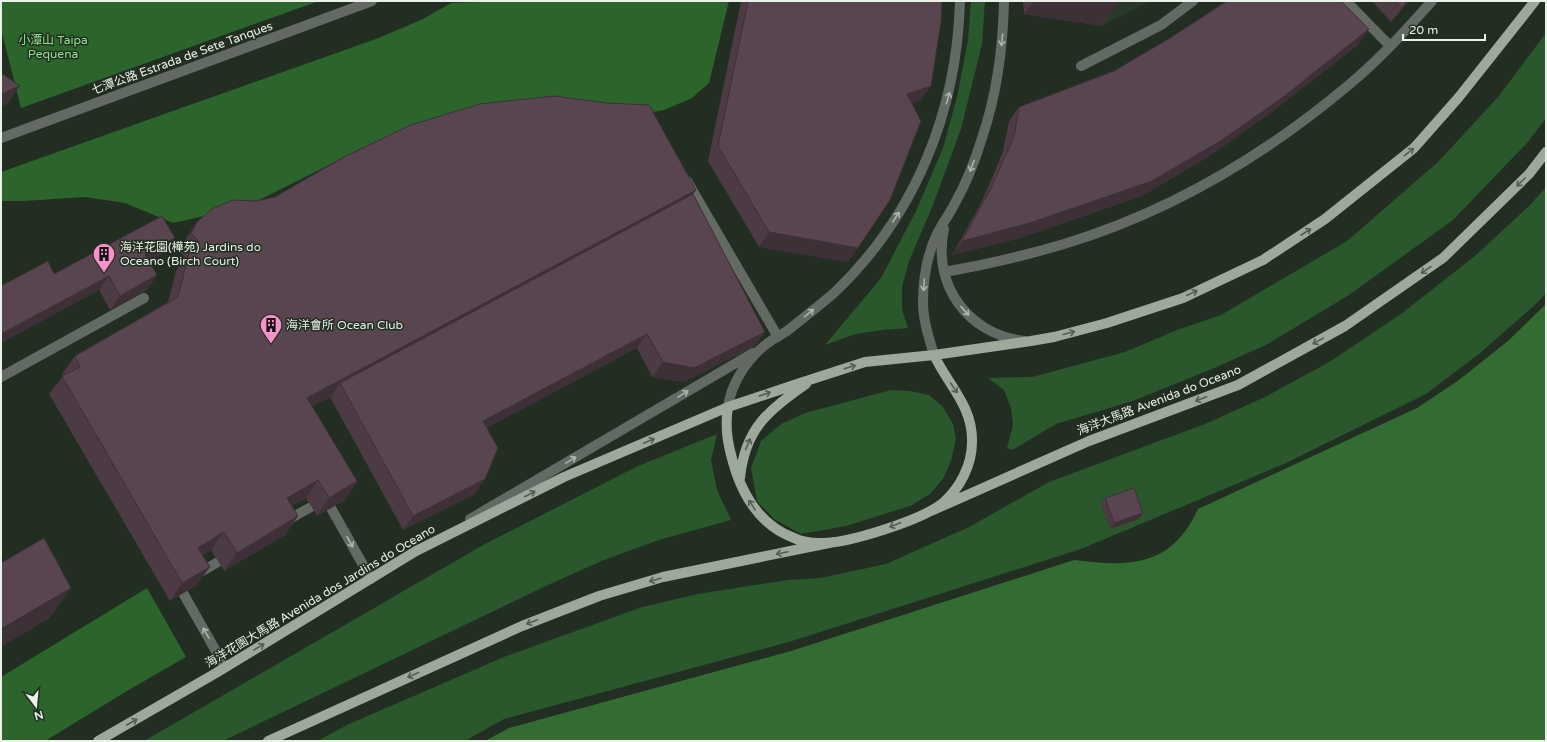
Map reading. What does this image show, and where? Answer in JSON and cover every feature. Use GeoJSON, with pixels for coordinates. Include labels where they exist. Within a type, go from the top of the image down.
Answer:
{"type":"FeatureCollection","features":[{"type":"Feature","properties":{"kind":"main road"},"geometry":{"type":"LineString","coordinates":[[931,511],[953,493],[961,482],[971,456],[972,442],[968,415],[963,402],[941,369],[934,355],[1054,337],[1107,323],[1183,298],[1263,260],[1326,219],[1414,148],[1460,97],[1535,1]]}},
{"type":"Feature","properties":{"kind":"main road","name":"海洋大馬路 Avenida do Oceano"},"geometry":{"type":"LineString","coordinates":[[834,542],[885,529],[931,511],[1089,441],[1238,385],[1345,326],[1443,258],[1529,174],[1546,152]]}},
{"type":"Feature","properties":{"kind":"main road","name":"海洋花園大馬路 Avenida dos Jardins do Oceano"},"geometry":{"type":"LineString","coordinates":[[98,741],[225,667],[416,551],[564,477],[728,407],[813,378],[865,362],[934,355]]}},
{"type":"Feature","properties":{"kind":"main road"},"geometry":{"type":"LineString","coordinates":[[740,482],[741,464],[753,432],[763,418],[775,406],[813,378]]}},
{"type":"Feature","properties":{"kind":"main road"},"geometry":{"type":"LineString","coordinates":[[728,407],[726,432],[729,449],[740,482],[754,508],[762,518],[783,534],[808,542],[834,542]]}},
{"type":"Feature","properties":{"kind":"main road"},"geometry":{"type":"LineString","coordinates":[[268,741],[522,626],[599,596],[663,577],[834,542]]}},
{"type":"Feature","properties":{"kind":"street","name":"七潭公路 Estrada de Sete Tanques"},"geometry":{"type":"LineString","coordinates":[[1,138],[372,1]]}},
{"type":"Feature","properties":{"kind":"street"},"geometry":{"type":"LineString","coordinates":[[728,407],[735,384],[752,357],[809,314],[834,292],[857,268],[897,215],[914,186],[940,125],[949,94],[956,61],[960,1]]}},
{"type":"Feature","properties":{"kind":"street"},"geometry":{"type":"LineString","coordinates":[[934,355],[925,326],[922,303],[928,257],[969,172],[982,138],[992,102],[999,66],[1004,1]]}},
{"type":"Feature","properties":{"kind":"street"},"geometry":{"type":"LineString","coordinates":[[1081,66],[1160,25],[1193,1]]}},
{"type":"Feature","properties":{"kind":"street"},"geometry":{"type":"LineString","coordinates":[[1346,1],[1390,46]]}},
{"type":"Feature","properties":{"kind":"street"},"geometry":{"type":"LineString","coordinates":[[944,272],[1001,261],[1065,244],[1127,222],[1188,193],[1246,161],[1301,124],[1352,82],[1390,46],[1432,1]]}},
{"type":"Feature","properties":{"kind":"street"},"geometry":{"type":"LineString","coordinates":[[683,173],[778,336]]}},
{"type":"Feature","properties":{"kind":"street"},"geometry":{"type":"LineString","coordinates":[[951,210],[945,225],[941,254],[944,272],[954,298],[974,321],[987,330],[1000,336],[1015,340],[1031,341]]}},
{"type":"Feature","properties":{"kind":"street"},"geometry":{"type":"LineString","coordinates":[[1,377],[144,298]]}},
{"type":"Feature","properties":{"kind":"street"},"geometry":{"type":"LineString","coordinates":[[416,551],[765,346]]}},
{"type":"Feature","properties":{"kind":"street"},"geometry":{"type":"LineString","coordinates":[[279,525],[311,507]]}},
{"type":"Feature","properties":{"kind":"street"},"geometry":{"type":"LineString","coordinates":[[331,508],[371,579]]}},
{"type":"Feature","properties":{"kind":"street"},"geometry":{"type":"LineString","coordinates":[[192,578],[218,562]]}},
{"type":"Feature","properties":{"kind":"street"},"geometry":{"type":"LineString","coordinates":[[183,593],[225,667]]}},
{"type":"Feature","properties":{"kind":"shaded area"},"geometry":{"type":"Polygon","coordinates":[[[971,1],[985,1],[982,44],[961,129],[933,205],[909,261],[902,287],[902,309],[908,328],[856,334],[825,345],[881,278],[916,211],[943,148],[957,97],[968,40],[971,1]]]}},
{"type":"Feature","properties":{"kind":"shaded area"},"geometry":{"type":"Polygon","coordinates":[[[1023,1],[1151,1],[1102,26],[1024,14],[1023,1]]]}},
{"type":"Feature","properties":{"kind":"shaded area"},"geometry":{"type":"Polygon","coordinates":[[[1546,33],[1546,118],[1528,142],[1453,220],[1349,295],[1266,345],[1133,401],[1056,424],[1012,450],[1007,448],[1013,425],[1011,408],[1004,390],[988,378],[1032,377],[1125,352],[1177,330],[1221,315],[1347,241],[1438,162],[1498,97],[1546,33]]]}},
{"type":"Feature","properties":{"kind":"shaded area"},"geometry":{"type":"Polygon","coordinates":[[[1546,187],[1546,293],[1537,303],[1479,354],[1426,394],[1284,464],[1081,549],[789,642],[504,719],[465,741],[317,741],[349,724],[504,657],[642,607],[698,594],[787,580],[821,578],[886,564],[969,527],[1049,482],[1205,424],[1265,397],[1331,361],[1401,314],[1476,255],[1529,206],[1546,187]]]}},
{"type":"Feature","properties":{"kind":"shaded area"},"geometry":{"type":"Polygon","coordinates":[[[1546,304],[1546,741],[485,741],[509,728],[791,651],[1074,560],[1114,563],[1147,559],[1162,552],[1175,542],[1187,528],[1198,509],[1417,408],[1459,380],[1509,340],[1546,304]]]}},
{"type":"Feature","properties":{"kind":"shaded area"},"geometry":{"type":"Polygon","coordinates":[[[891,390],[910,391],[929,395],[943,407],[953,424],[956,439],[951,461],[943,479],[930,494],[910,506],[846,526],[801,534],[774,519],[757,501],[751,468],[761,441],[781,424],[805,413],[891,390]]]}},
{"type":"Feature","properties":{"kind":"shaded area"},"geometry":{"type":"Polygon","coordinates":[[[717,434],[711,460],[717,490],[731,520],[659,540],[604,560],[550,584],[223,741],[144,741],[483,545],[638,466],[717,434]]]}},
{"type":"Feature","properties":{"kind":"green space","name":"小潭山 Taipa Pequena"},"geometry":{"type":"Polygon","coordinates":[[[1,1],[319,1],[21,108],[1,29],[1,1]]]}},
{"type":"Feature","properties":{"kind":"green space"},"geometry":{"type":"Polygon","coordinates":[[[502,1],[729,1],[709,83],[692,98],[664,110],[637,115],[465,112],[377,141],[245,207],[173,223],[125,203],[85,197],[1,201],[1,172],[376,39],[421,20],[451,3],[502,1]]]}},
{"type":"Feature","properties":{"kind":"green space"},"geometry":{"type":"Polygon","coordinates":[[[147,588],[186,657],[45,741],[1,741],[1,677],[147,588]]]}},
{"type":"Feature","properties":{"kind":"building"},"geometry":{"type":"Polygon","coordinates":[[[748,1],[942,1],[941,22],[931,86],[907,94],[921,121],[890,200],[858,248],[769,232],[718,146],[748,1]]]}},
{"type":"Feature","properties":{"kind":"building"},"geometry":{"type":"Polygon","coordinates":[[[1227,1],[1341,1],[1369,29],[1282,98],[1222,140],[1152,181],[1030,223],[962,241],[990,190],[1014,137],[1019,107],[1114,71],[1170,38],[1227,1]]]}},
{"type":"Feature","properties":{"kind":"building"},"geometry":{"type":"Polygon","coordinates":[[[1395,1],[1407,1],[1402,8],[1395,1]]]}},
{"type":"Feature","properties":{"kind":"building"},"geometry":{"type":"Polygon","coordinates":[[[1,73],[20,86],[1,94],[1,73]]]}},
{"type":"Feature","properties":{"kind":"building","name":"海洋會所 Ocean Club"},"geometry":{"type":"Polygon","coordinates":[[[555,96],[606,103],[649,105],[696,190],[307,398],[357,481],[329,498],[318,480],[287,498],[298,516],[237,553],[224,532],[198,548],[210,567],[182,583],[62,376],[80,367],[75,356],[178,297],[189,253],[198,248],[198,240],[191,233],[197,222],[212,209],[233,200],[256,201],[275,197],[342,158],[411,125],[480,104],[555,96]]]}},
{"type":"Feature","properties":{"kind":"building"},"geometry":{"type":"Polygon","coordinates":[[[693,194],[765,332],[694,368],[663,362],[647,334],[483,421],[498,448],[485,479],[413,516],[340,383],[693,194]]]}},
{"type":"Feature","properties":{"kind":"building"},"geometry":{"type":"Polygon","coordinates":[[[162,216],[175,238],[145,254],[157,275],[120,296],[109,276],[1,334],[1,286],[48,261],[54,274],[162,216]]]}},
{"type":"Feature","properties":{"kind":"building"},"geometry":{"type":"Polygon","coordinates":[[[1134,488],[1143,513],[1114,523],[1105,498],[1134,488]]]}},
{"type":"Feature","properties":{"kind":"building"},"geometry":{"type":"Polygon","coordinates":[[[44,538],[71,588],[1,629],[1,563],[44,538]]]}},
{"type":"Feature","properties":{"kind":"place","name":"海洋花園(樺苑) Jardins do Oceano (Birch Court)"},"geometry":{"type":"Point","coordinates":[104,274]}},
{"type":"Feature","properties":{"kind":"place","name":"海洋會所 Ocean Club"},"geometry":{"type":"Point","coordinates":[271,344]}}]}
